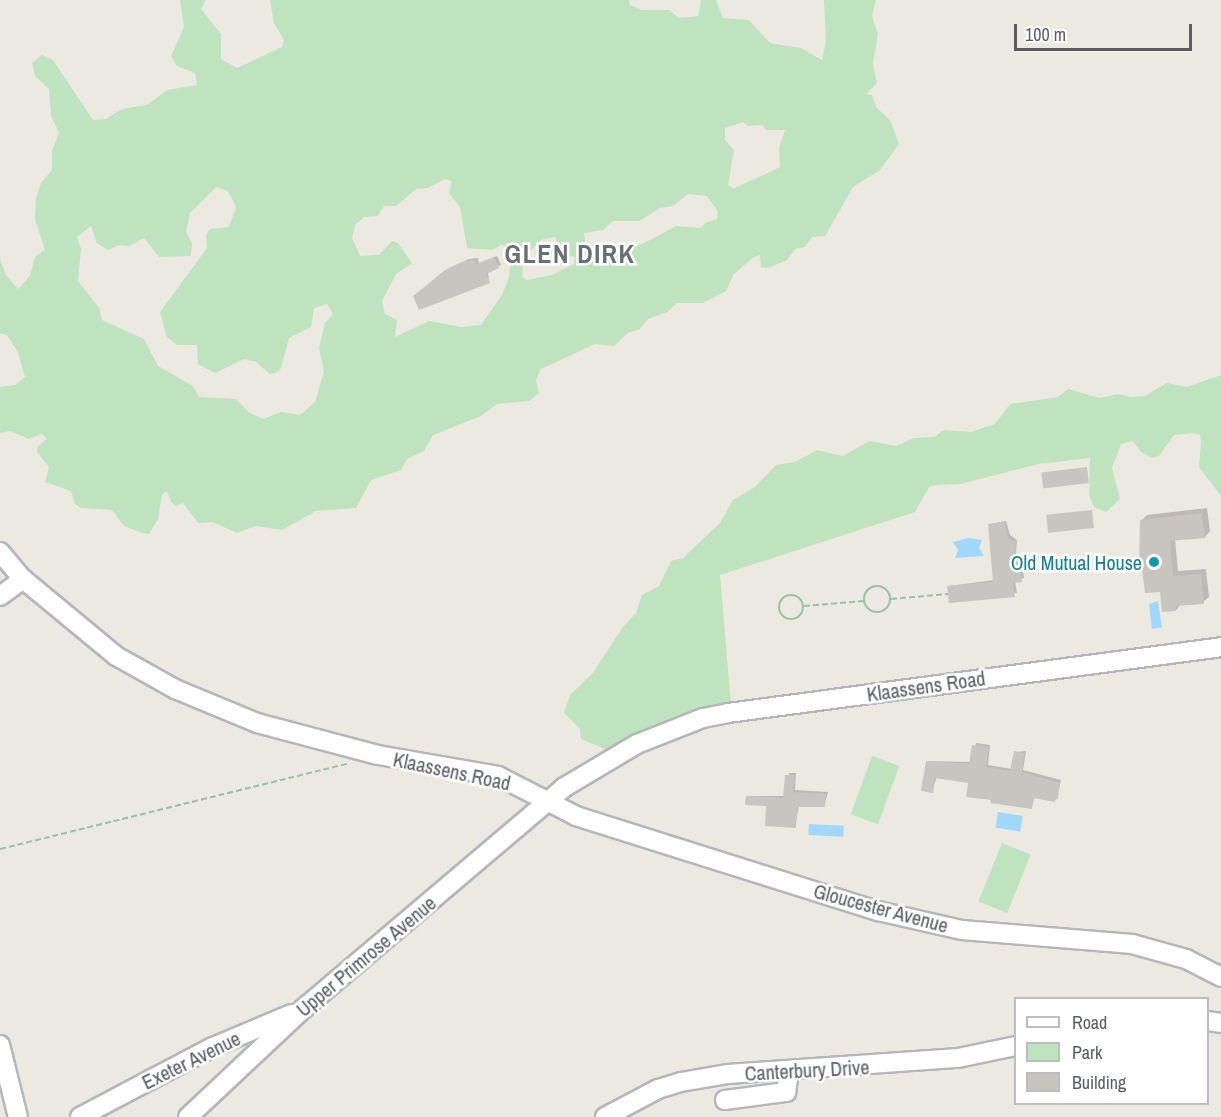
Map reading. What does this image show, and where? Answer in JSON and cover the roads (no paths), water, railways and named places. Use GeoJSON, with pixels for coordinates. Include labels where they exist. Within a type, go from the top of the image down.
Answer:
{"type":"FeatureCollection","features":[{"type":"Feature","properties":{"kind":"street","name":"Klaassens Road"},"geometry":{"type":"LineString","coordinates":[[0,552],[23,579],[116,656],[175,689],[283,730],[378,755],[498,776],[549,800],[602,762],[703,718],[1221,647]]}},
{"type":"Feature","properties":{"kind":"street"},"geometry":{"type":"LineString","coordinates":[[0,596],[23,579]]}},
{"type":"Feature","properties":{"kind":"street","name":"Gloucester Avenue"},"geometry":{"type":"LineString","coordinates":[[549,800],[591,821],[878,911],[962,930],[1132,945],[1186,959],[1221,977]]}},
{"type":"Feature","properties":{"kind":"street","name":"Upper Primrose Avenue"},"geometry":{"type":"LineString","coordinates":[[188,1117],[304,1008],[549,800]]}},
{"type":"Feature","properties":{"kind":"street","name":"Exeter Avenue"},"geometry":{"type":"LineString","coordinates":[[80,1117],[213,1047],[304,1008]]}},
{"type":"Feature","properties":{"kind":"street"},"geometry":{"type":"LineString","coordinates":[[0,1045],[18,1117]]}},
{"type":"Feature","properties":{"kind":"street","name":"Canterbury Drive"},"geometry":{"type":"LineString","coordinates":[[605,1117],[658,1089],[681,1082],[728,1074],[789,1072],[958,1058],[1014,1046]]}},
{"type":"Feature","properties":{"kind":"street"},"geometry":{"type":"LineString","coordinates":[[725,1100],[778,1093],[789,1089],[789,1072]]}},
{"type":"Feature","properties":{"kind":"water"},"geometry":{"type":"Polygon","coordinates":[[[557,244],[561,254],[540,261],[537,252],[557,244]]]}},
{"type":"Feature","properties":{"kind":"water"},"geometry":{"type":"Polygon","coordinates":[[[968,538],[982,540],[979,548],[984,556],[955,558],[958,550],[953,542],[968,538]]]}},
{"type":"Feature","properties":{"kind":"water"},"geometry":{"type":"Polygon","coordinates":[[[1158,601],[1162,627],[1152,629],[1149,604],[1158,601]]]}},
{"type":"Feature","properties":{"kind":"water"},"geometry":{"type":"Polygon","coordinates":[[[998,812],[1023,816],[1020,832],[995,828],[998,812]]]}},
{"type":"Feature","properties":{"kind":"water"},"geometry":{"type":"Polygon","coordinates":[[[809,824],[844,826],[843,837],[808,835],[809,824]]]}},
{"type":"Feature","properties":{"kind":"place","name":"Old Mutual House"},"geometry":{"type":"Point","coordinates":[1154,562]}},
{"type":"Feature","properties":{"kind":"district","name":"GLEN DIRK"},"geometry":{"type":"Point","coordinates":[570,254]}}]}
